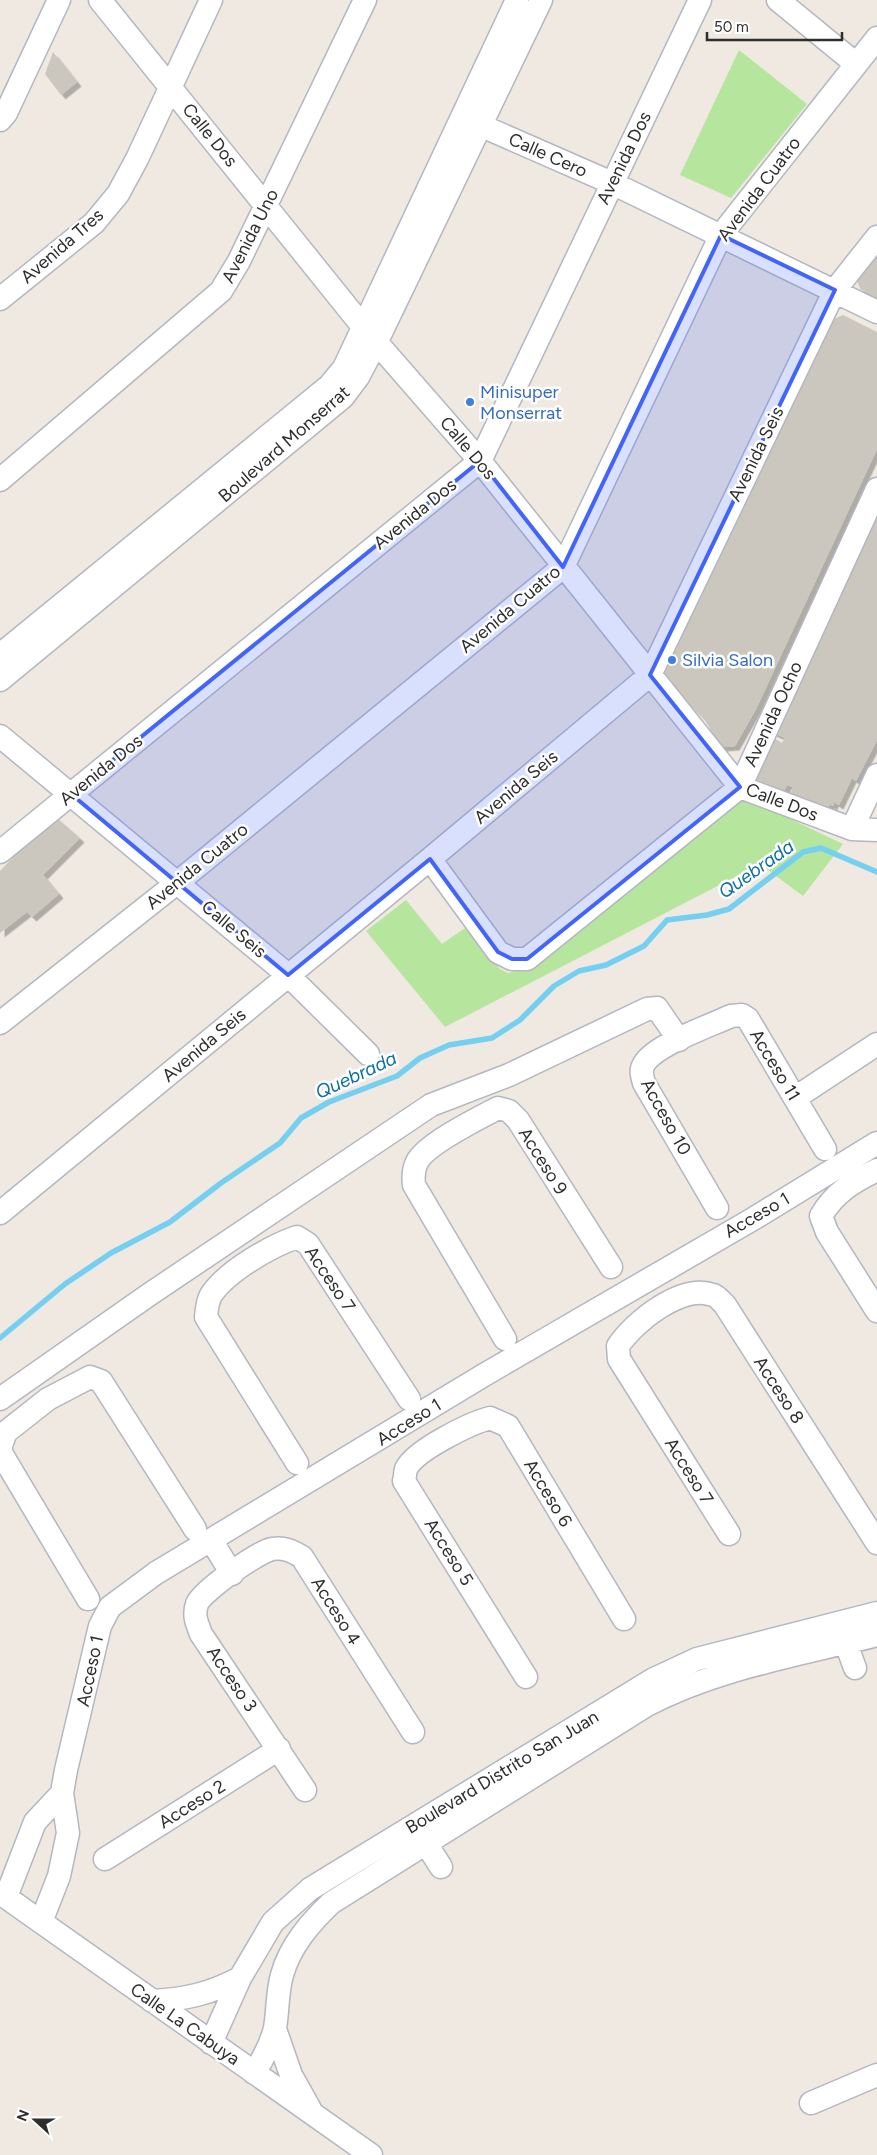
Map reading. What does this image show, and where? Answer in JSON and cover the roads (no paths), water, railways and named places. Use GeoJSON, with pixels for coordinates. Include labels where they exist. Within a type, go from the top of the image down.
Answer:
{"type":"FeatureCollection","features":[{"type":"Feature","properties":{"kind":"street"},"geometry":{"type":"LineString","coordinates":[[0,120],[6,113],[58,0]]}},
{"type":"Feature","properties":{"kind":"street","name":"Calle Dos"},"geometry":{"type":"LineString","coordinates":[[100,0],[370,335],[480,461],[740,787],[852,829],[877,830]]}},
{"type":"Feature","properties":{"kind":"street","name":"Avenida Tres"},"geometry":{"type":"LineString","coordinates":[[0,299],[94,223],[118,194],[137,159],[211,0]]}},
{"type":"Feature","properties":{"kind":"street","name":"Avenida Uno"},"geometry":{"type":"LineString","coordinates":[[0,480],[221,291],[240,261],[365,0]]}},
{"type":"Feature","properties":{"kind":"street","name":"Boulevard Monserrat"},"geometry":{"type":"LineString","coordinates":[[0,680],[343,397],[358,377],[370,335],[471,121],[517,0]]}},
{"type":"Feature","properties":{"kind":"street","name":"Boulevard Monserrat"},"geometry":{"type":"LineString","coordinates":[[471,121],[541,0]]}},
{"type":"Feature","properties":{"kind":"street","name":"Avenida Dos"},"geometry":{"type":"LineString","coordinates":[[0,852],[480,461],[700,0]]}},
{"type":"Feature","properties":{"kind":"street"},"geometry":{"type":"LineString","coordinates":[[778,0],[856,64]]}},
{"type":"Feature","properties":{"kind":"street","name":"Avenida Cuatro"},"geometry":{"type":"LineString","coordinates":[[0,1023],[178,882],[563,567],[721,235],[877,38]]}},
{"type":"Feature","properties":{"kind":"street","name":"Calle Cero"},"geometry":{"type":"LineString","coordinates":[[471,121],[612,183],[877,312]]}},
{"type":"Feature","properties":{"kind":"street","name":"Avenida Seis"},"geometry":{"type":"LineString","coordinates":[[0,1213],[650,675],[835,290],[877,237]]}},
{"type":"Feature","properties":{"kind":"street","name":"Boulevard Monserrat"},"geometry":{"type":"LineString","coordinates":[[0,655],[329,386],[370,335]]}},
{"type":"Feature","properties":{"kind":"street","name":"Avenida Ocho"},"geometry":{"type":"LineString","coordinates":[[430,859],[498,952],[512,960],[527,959],[740,787],[877,489]]}},
{"type":"Feature","properties":{"kind":"street","name":"Calle Seis"},"geometry":{"type":"LineString","coordinates":[[0,736],[288,975],[368,1054]]}},
{"type":"Feature","properties":{"kind":"street"},"geometry":{"type":"LineString","coordinates":[[852,829],[877,774]]}},
{"type":"Feature","properties":{"kind":"street"},"geometry":{"type":"LineString","coordinates":[[0,1399],[229,1241],[432,1105],[509,1075],[647,1009],[657,1008],[680,1040]]}},
{"type":"Feature","properties":{"kind":"street","name":"Acceso 11"},"geometry":{"type":"LineString","coordinates":[[680,1040],[731,1016],[742,1015],[748,1019],[825,1149]]}},
{"type":"Feature","properties":{"kind":"street","name":"Acceso 10"},"geometry":{"type":"LineString","coordinates":[[680,1040],[656,1051],[643,1065],[641,1072],[644,1083],[717,1208]]}},
{"type":"Feature","properties":{"kind":"street"},"geometry":{"type":"LineString","coordinates":[[795,1098],[877,1044]]}},
{"type":"Feature","properties":{"kind":"street"},"geometry":{"type":"LineString","coordinates":[[432,1105],[450,1133],[417,1160],[413,1172],[414,1185],[505,1340]]}},
{"type":"Feature","properties":{"kind":"street","name":"Acceso 9"},"geometry":{"type":"LineString","coordinates":[[450,1133],[498,1108],[508,1111],[518,1120],[611,1267]]}},
{"type":"Feature","properties":{"kind":"street","name":"Acceso 1"},"geometry":{"type":"LineString","coordinates":[[42,1922],[59,1876],[68,1833],[62,1793],[100,1626],[110,1607],[156,1574],[203,1534],[429,1410],[636,1285],[761,1214],[877,1143]]}},
{"type":"Feature","properties":{"kind":"street"},"geometry":{"type":"LineString","coordinates":[[851,1158],[870,1174],[830,1200],[821,1216],[826,1232],[877,1311]]}},
{"type":"Feature","properties":{"kind":"street","name":"Acceso 7"},"geometry":{"type":"LineString","coordinates":[[297,1463],[206,1317],[206,1306],[212,1294],[244,1264],[283,1242],[297,1237],[308,1244],[409,1398]]}},
{"type":"Feature","properties":{"kind":"street"},"geometry":{"type":"LineString","coordinates":[[229,1241],[244,1264]]}},
{"type":"Feature","properties":{"kind":"street"},"geometry":{"type":"LineString","coordinates":[[636,1285],[652,1312]]}},
{"type":"Feature","properties":{"kind":"street","name":"Acceso 8"},"geometry":{"type":"LineString","coordinates":[[652,1312],[688,1293],[715,1295],[725,1304],[877,1543]]}},
{"type":"Feature","properties":{"kind":"street","name":"Acceso 7"},"geometry":{"type":"LineString","coordinates":[[652,1312],[623,1338],[618,1346],[619,1359],[729,1534]]}},
{"type":"Feature","properties":{"kind":"street"},"geometry":{"type":"LineString","coordinates":[[34,1376],[48,1399]]}},
{"type":"Feature","properties":{"kind":"street"},"geometry":{"type":"LineString","coordinates":[[88,1599],[2,1454],[2,1445],[6,1432],[48,1399],[90,1377],[101,1381],[203,1534],[232,1574]]}},
{"type":"Feature","properties":{"kind":"street"},"geometry":{"type":"LineString","coordinates":[[429,1410],[446,1438]]}},
{"type":"Feature","properties":{"kind":"street","name":"Acceso 6"},"geometry":{"type":"LineString","coordinates":[[446,1438],[473,1422],[490,1418],[508,1426],[624,1619]]}},
{"type":"Feature","properties":{"kind":"street","name":"Acceso 5"},"geometry":{"type":"LineString","coordinates":[[446,1438],[416,1458],[406,1470],[404,1481],[526,1677]]}},
{"type":"Feature","properties":{"kind":"street","name":"Acceso 4"},"geometry":{"type":"LineString","coordinates":[[232,1574],[271,1549],[289,1549],[302,1557],[413,1732]]}},
{"type":"Feature","properties":{"kind":"street","name":"Acceso 3"},"geometry":{"type":"LineString","coordinates":[[232,1574],[208,1590],[198,1603],[194,1618],[201,1634],[305,1790]]}},
{"type":"Feature","properties":{"kind":"street","name":"Boulevard Distrito San Juan"},"geometry":{"type":"LineString","coordinates":[[254,2073],[267,2052],[275,2029],[282,1975],[293,1948],[312,1921],[331,1902],[420,1834],[654,1679],[696,1659],[877,1613]]}},
{"type":"Feature","properties":{"kind":"street"},"geometry":{"type":"LineString","coordinates":[[838,1622],[855,1668]]}},
{"type":"Feature","properties":{"kind":"street","name":"Boulevard Distrito San Juan"},"geometry":{"type":"LineString","coordinates":[[211,2043],[240,1978],[273,1922],[310,1889],[420,1834],[678,1689],[708,1677],[877,1635]]}},
{"type":"Feature","properties":{"kind":"street","name":"Acceso 2"},"geometry":{"type":"LineString","coordinates":[[105,1859],[279,1749]]}},
{"type":"Feature","properties":{"kind":"street"},"geometry":{"type":"LineString","coordinates":[[3,1895],[35,1822],[62,1793]]}},
{"type":"Feature","properties":{"kind":"street"},"geometry":{"type":"LineString","coordinates":[[420,1834],[441,1867]]}},
{"type":"Feature","properties":{"kind":"street","name":"Calle La Cabuya"},"geometry":{"type":"LineString","coordinates":[[3,1895],[371,2155]]}},
{"type":"Feature","properties":{"kind":"street"},"geometry":{"type":"LineString","coordinates":[[152,2001],[185,1999],[214,1992],[240,1978]]}},
{"type":"Feature","properties":{"kind":"street"},"geometry":{"type":"LineString","coordinates":[[275,2029],[291,2075],[313,2114]]}},
{"type":"Feature","properties":{"kind":"street"},"geometry":{"type":"LineString","coordinates":[[811,2103],[877,2075]]}},
{"type":"Feature","properties":{"kind":"waterway","name":"Quebrada"},"geometry":{"type":"LineString","coordinates":[[0,1338],[65,1284],[111,1253],[170,1222],[221,1183],[280,1143],[301,1118],[329,1102],[397,1076],[420,1058],[449,1045],[492,1038],[520,1020],[554,986],[579,971],[606,965],[644,946],[667,920],[707,915],[729,909],[803,852],[821,848],[877,872]]}},
{"type":"Feature","properties":{"kind":"place","name":"Minisuper Monserrat"},"geometry":{"type":"Point","coordinates":[470,402]}},
{"type":"Feature","properties":{"kind":"place","name":"Silvia Salon"},"geometry":{"type":"Point","coordinates":[672,660]}}]}
